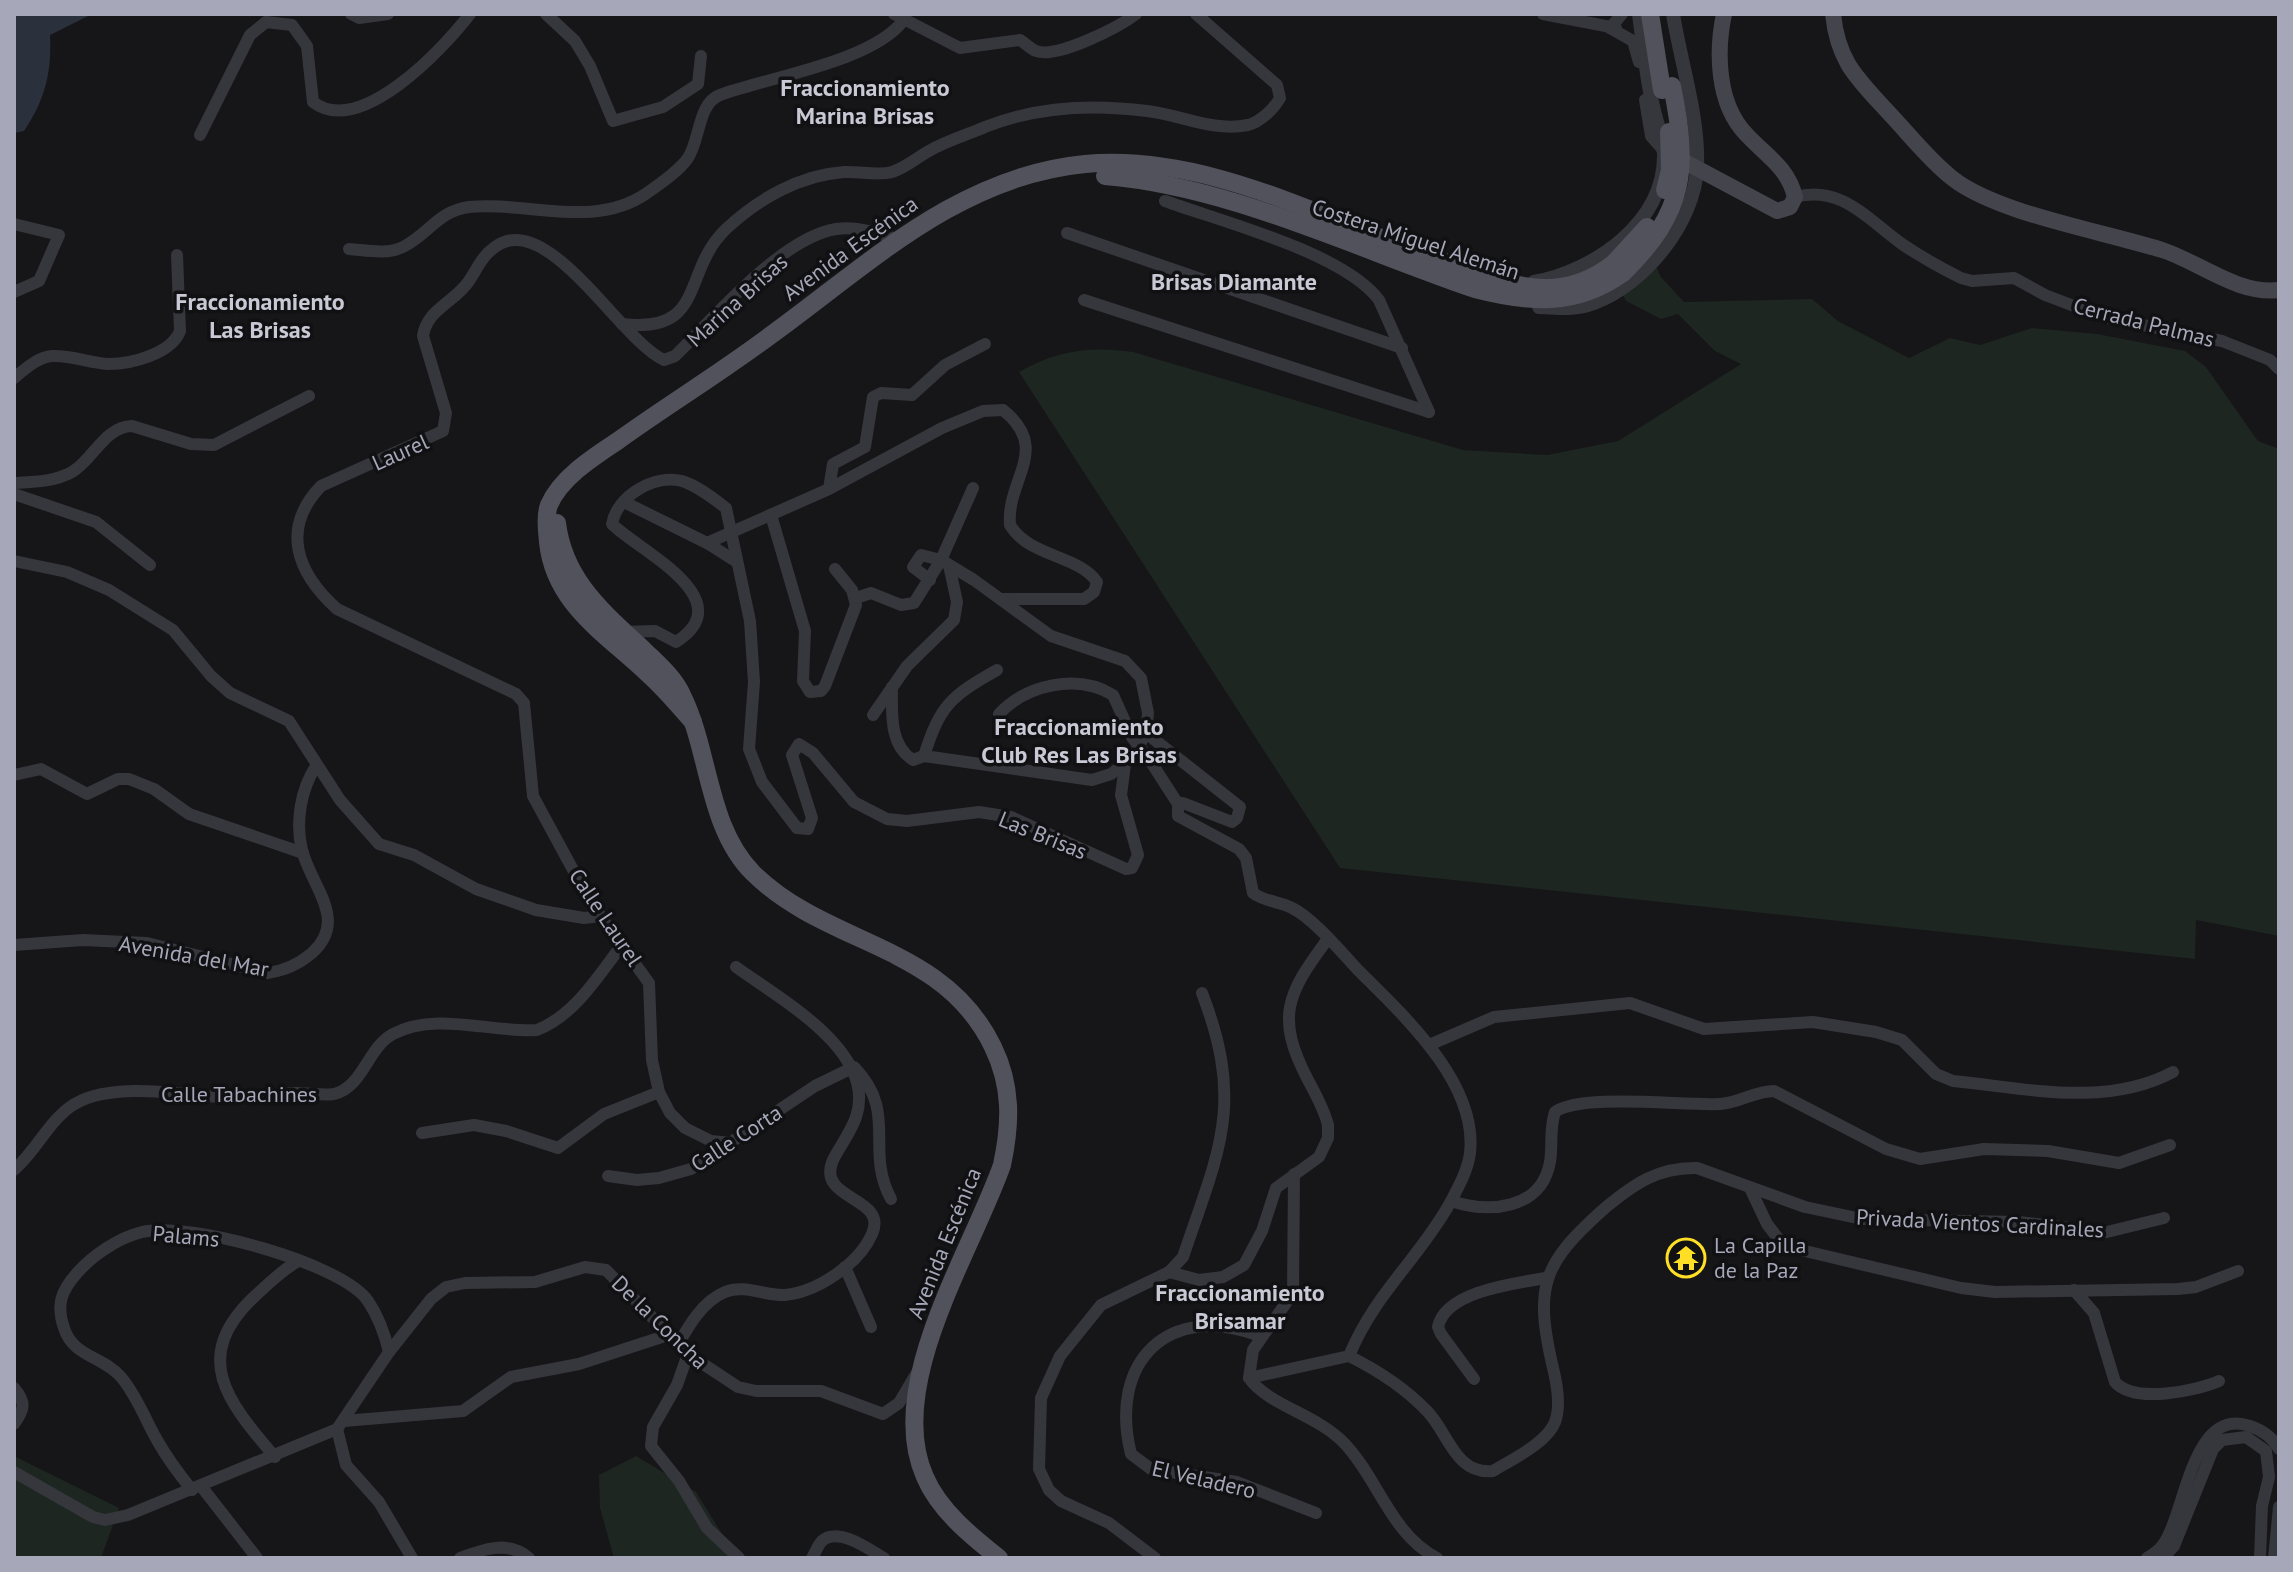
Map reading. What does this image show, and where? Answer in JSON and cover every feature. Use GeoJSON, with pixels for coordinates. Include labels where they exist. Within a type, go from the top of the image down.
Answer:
{"type":"FeatureCollection","features":[{"type":"Feature","properties":{"kind":"main road","name":"Costera Miguel Alemán"},"geometry":{"type":"LineString","coordinates":[[1401,247],[1543,301],[1581,296],[1604,287],[1619,268],[1657,235],[1677,192],[1683,167],[1682,133],[1667,88],[1650,14]]}},
{"type":"Feature","properties":{"kind":"main road","name":"Costera Miguel Alemán"},"geometry":{"type":"LineString","coordinates":[[1662,14],[1667,88]]}},
{"type":"Feature","properties":{"kind":"main road"},"geometry":{"type":"LineString","coordinates":[[1664,151],[1777,211],[1790,207],[1795,197],[1785,172],[1747,136],[1729,105],[1719,50],[1724,14]]}},
{"type":"Feature","properties":{"kind":"main road"},"geometry":{"type":"LineString","coordinates":[[1833,14],[1836,44],[1855,76],[1952,179],[1983,197],[2170,253],[2244,287],[2264,292],[2279,290]]}},
{"type":"Feature","properties":{"kind":"main road","name":"Avenida Escénica"},"geometry":{"type":"LineString","coordinates":[[693,722],[646,672],[586,619],[556,579],[547,533],[549,506],[574,474],[602,451],[732,364],[897,239],[987,188],[1085,164],[1153,166],[1221,179],[1401,247]]}},
{"type":"Feature","properties":{"kind":"main road","name":"Costera Miguel Alemán"},"geometry":{"type":"LineString","coordinates":[[1059,170],[1149,180],[1266,215],[1437,276],[1516,292]]}},
{"type":"Feature","properties":{"kind":"main road"},"geometry":{"type":"LineString","coordinates":[[1221,179],[1266,215],[1283,212],[1320,216]]}},
{"type":"Feature","properties":{"kind":"main road","name":"Avenida Escénica"},"geometry":{"type":"LineString","coordinates":[[555,496],[557,526],[567,564],[583,590],[670,677],[682,693],[723,823],[737,854],[783,899],[893,953],[963,998],[985,1029],[999,1059],[1009,1095],[1009,1130],[1002,1165],[919,1369],[912,1417],[914,1448],[925,1479],[942,1505],[974,1539],[999,1558]]}},
{"type":"Feature","properties":{"kind":"street"},"geometry":{"type":"LineString","coordinates":[[351,14],[359,18],[388,14]]}},
{"type":"Feature","properties":{"kind":"street"},"geometry":{"type":"LineString","coordinates":[[200,135],[250,35],[266,22],[292,25],[307,46],[313,102],[330,111],[348,111],[408,79],[449,41],[470,14]]}},
{"type":"Feature","properties":{"kind":"street"},"geometry":{"type":"LineString","coordinates":[[546,14],[575,41],[590,66],[613,121],[663,107],[698,84],[701,56]]}},
{"type":"Feature","properties":{"kind":"street"},"geometry":{"type":"LineString","coordinates":[[349,249],[401,248],[442,215],[459,209],[494,205],[589,213],[618,208],[648,193],[688,158],[706,106],[716,95],[790,75],[877,43],[898,17],[960,48],[1020,40],[1037,52],[1052,51],[1095,37],[1136,14]]}},
{"type":"Feature","properties":{"kind":"street"},"geometry":{"type":"LineString","coordinates":[[621,324],[650,325],[676,317],[693,293],[709,249],[726,230],[755,206],[803,179],[837,172],[887,173],[908,167],[929,151],[989,126],[1044,109],[1147,111],[1214,128],[1251,124],[1275,107],[1280,98],[1277,85],[1196,14]]}},
{"type":"Feature","properties":{"kind":"street"},"geometry":{"type":"LineString","coordinates":[[1543,14],[1642,36]]}},
{"type":"Feature","properties":{"kind":"street"},"geometry":{"type":"LineString","coordinates":[[1610,28],[1622,14]]}},
{"type":"Feature","properties":{"kind":"street"},"geometry":{"type":"LineString","coordinates":[[1516,292],[1569,274],[1607,252],[1627,235],[1660,179],[1664,151],[1639,14]]}},
{"type":"Feature","properties":{"kind":"street"},"geometry":{"type":"LineString","coordinates":[[1516,292],[1539,307],[1578,308],[1619,290],[1641,273],[1675,231],[1695,187],[1697,142],[1673,14]]}},
{"type":"Feature","properties":{"kind":"street"},"geometry":{"type":"LineString","coordinates":[[1610,28],[1633,41],[1651,136],[1664,151]]}},
{"type":"Feature","properties":{"kind":"street","name":"Cerrada Palmas"},"geometry":{"type":"LineString","coordinates":[[1795,197],[1812,192],[1844,200],[1901,243],[1961,278],[2014,278],[2045,295],[2103,317],[2222,341],[2270,360],[2279,369]]}},
{"type":"Feature","properties":{"kind":"street"},"geometry":{"type":"LineString","coordinates":[[1084,300],[1429,412],[1402,348],[1370,288],[1337,266],[1165,201]]}},
{"type":"Feature","properties":{"kind":"street"},"geometry":{"type":"LineString","coordinates":[[1258,235],[1266,215]]}},
{"type":"Feature","properties":{"kind":"street"},"geometry":{"type":"LineString","coordinates":[[14,224],[59,235],[39,281],[14,292]]}},
{"type":"Feature","properties":{"kind":"street","name":"Marina Brisas"},"geometry":{"type":"LineString","coordinates":[[670,359],[798,245],[835,229],[877,233],[897,239]]}},
{"type":"Feature","properties":{"kind":"street"},"geometry":{"type":"LineString","coordinates":[[1067,233],[1402,348]]}},
{"type":"Feature","properties":{"kind":"street","name":"Laurel"},"geometry":{"type":"LineString","coordinates":[[524,703],[516,694],[337,609],[319,592],[306,573],[299,551],[298,523],[306,502],[321,486],[443,431],[446,413],[423,336],[425,325],[431,313],[455,299],[493,248],[503,242],[520,240],[542,247],[577,277],[656,356],[670,359]]}},
{"type":"Feature","properties":{"kind":"street"},"geometry":{"type":"LineString","coordinates":[[14,378],[40,359],[52,356],[110,364],[147,356],[165,348],[180,331],[177,255]]}},
{"type":"Feature","properties":{"kind":"street"},"geometry":{"type":"LineString","coordinates":[[829,489],[833,464],[865,447],[873,397],[881,393],[912,395],[945,365],[985,344]]}},
{"type":"Feature","properties":{"kind":"street"},"geometry":{"type":"LineString","coordinates":[[14,483],[52,479],[75,470],[113,431],[122,427],[132,426],[191,444],[214,445],[309,396]]}},
{"type":"Feature","properties":{"kind":"street"},"geometry":{"type":"LineString","coordinates":[[707,543],[829,489],[942,428],[983,411],[1003,410],[1023,431],[1028,450],[1010,525],[1025,543],[1088,572],[1097,582],[1094,592],[1084,599],[1001,599]]}},
{"type":"Feature","properties":{"kind":"street"},"geometry":{"type":"LineString","coordinates":[[605,636],[623,631],[655,631],[676,642],[696,615],[696,604],[680,575],[612,524],[624,502],[649,483],[682,481],[726,508],[757,519]]}},
{"type":"Feature","properties":{"kind":"street"},"geometry":{"type":"LineString","coordinates":[[856,598],[871,593],[907,606],[917,599],[945,563],[973,488]]}},
{"type":"Feature","properties":{"kind":"street"},"geometry":{"type":"LineString","coordinates":[[14,494],[96,522],[150,565]]}},
{"type":"Feature","properties":{"kind":"street"},"geometry":{"type":"LineString","coordinates":[[624,502],[707,543],[737,562]]}},
{"type":"Feature","properties":{"kind":"street","name":"Las Brisas"},"geometry":{"type":"LineString","coordinates":[[726,508],[733,529],[750,621],[754,682],[749,733],[753,765],[797,828],[808,829],[812,818],[792,755],[799,744],[813,753],[854,802],[887,819],[907,821],[979,812],[1011,817],[1126,869],[1132,868],[1138,855],[1121,795],[1125,765]]}},
{"type":"Feature","properties":{"kind":"street"},"geometry":{"type":"LineString","coordinates":[[771,515],[805,631],[803,681],[810,692],[821,691],[825,686],[854,615],[856,598],[835,569]]}},
{"type":"Feature","properties":{"kind":"street"},"geometry":{"type":"LineString","coordinates":[[930,580],[915,571],[914,563],[927,554],[1001,599],[1051,636],[1072,646],[1104,652],[1136,669],[1146,693],[1146,733],[1125,765],[1092,780]]}},
{"type":"Feature","properties":{"kind":"street"},"geometry":{"type":"LineString","coordinates":[[14,561],[67,572],[147,612],[173,630],[211,676],[230,693],[289,721],[316,766],[379,844],[414,855],[466,884],[514,903],[559,915],[601,916]]}},
{"type":"Feature","properties":{"kind":"street"},"geometry":{"type":"LineString","coordinates":[[873,715],[907,666],[954,620],[957,602],[945,563]]}},
{"type":"Feature","properties":{"kind":"street"},"geometry":{"type":"LineString","coordinates":[[924,756],[934,727],[953,696],[997,670]]}},
{"type":"Feature","properties":{"kind":"street"},"geometry":{"type":"LineString","coordinates":[[999,714],[1021,696],[1040,688],[1087,685],[1113,695],[1132,737],[1178,804],[1178,816],[1239,849],[1246,858],[1253,893],[1263,901],[1293,908],[1393,1004],[1429,1045],[1456,1091],[1470,1134],[1468,1165],[1451,1201],[1364,1320],[1349,1356]]}},
{"type":"Feature","properties":{"kind":"street"},"geometry":{"type":"LineString","coordinates":[[892,687],[892,714],[900,749],[913,760],[924,756],[1092,780],[1121,795]]}},
{"type":"Feature","properties":{"kind":"street","name":"Calle Laurel"},"geometry":{"type":"LineString","coordinates":[[524,703],[533,796],[601,916],[649,983],[652,1060],[659,1092],[670,1113],[685,1128],[711,1141],[732,1143]]}},
{"type":"Feature","properties":{"kind":"street"},"geometry":{"type":"LineString","coordinates":[[1146,733],[1237,802],[1241,812],[1232,822],[1224,821],[1190,804],[1178,804]]}},
{"type":"Feature","properties":{"kind":"street","name":"Avenida del Mar"},"geometry":{"type":"LineString","coordinates":[[14,945],[83,940],[147,943],[254,971],[280,971],[317,948],[328,929],[325,901],[303,853],[300,815],[304,790],[316,766]]}},
{"type":"Feature","properties":{"kind":"street"},"geometry":{"type":"LineString","coordinates":[[14,775],[41,769],[87,794],[118,779],[129,779],[154,789],[189,814],[303,853]]}},
{"type":"Feature","properties":{"kind":"street"},"geometry":{"type":"LineString","coordinates":[[1169,1272],[1199,1280],[1223,1277],[1244,1265],[1262,1231],[1276,1188],[1319,1157],[1328,1138],[1328,1125],[1288,1035],[1287,1010],[1298,979],[1327,940]]}},
{"type":"Feature","properties":{"kind":"street","name":"Calle Tabachines"},"geometry":{"type":"LineString","coordinates":[[14,1170],[20,1158],[69,1107],[88,1097],[109,1093],[202,1093],[237,1098],[299,1092],[325,1095],[349,1086],[384,1040],[408,1028],[441,1024],[537,1030],[550,1025],[585,993],[622,945]]}},
{"type":"Feature","properties":{"kind":"street"},"geometry":{"type":"LineString","coordinates":[[736,967],[809,1020],[876,1095],[881,1174],[891,1199]]}},
{"type":"Feature","properties":{"kind":"street"},"geometry":{"type":"LineString","coordinates":[[1155,1558],[1133,1540],[1049,1490],[1039,1469],[1038,1419],[1041,1398],[1060,1356],[1101,1305],[1169,1272],[1183,1257],[1224,1127],[1224,1064],[1202,993]]}},
{"type":"Feature","properties":{"kind":"street"},"geometry":{"type":"LineString","coordinates":[[1429,1045],[1494,1017],[1630,1003],[1704,1029],[1802,1022],[1876,1032],[1902,1040],[1936,1074],[1953,1081],[2095,1093],[2119,1092],[2154,1082],[2173,1072]]}},
{"type":"Feature","properties":{"kind":"street"},"geometry":{"type":"LineString","coordinates":[[739,1558],[707,1528],[679,1481],[651,1446],[653,1427],[677,1385],[683,1350],[698,1314],[725,1292],[740,1289],[784,1295],[819,1284],[845,1267],[865,1246],[875,1224],[867,1207],[833,1187],[830,1179],[833,1160],[856,1117],[859,1100],[854,1067]]}},
{"type":"Feature","properties":{"kind":"street","name":"Calle Corta"},"geometry":{"type":"LineString","coordinates":[[608,1176],[637,1180],[673,1176],[732,1143],[815,1086],[854,1067]]}},
{"type":"Feature","properties":{"kind":"street"},"geometry":{"type":"LineString","coordinates":[[1451,1201],[1491,1210],[1528,1195],[1546,1176],[1550,1164],[1555,1112],[1580,1103],[1724,1104],[1760,1091],[1774,1091],[1886,1149],[1920,1159],[1984,1149],[2048,1151],[2119,1163],[2170,1145]]}},
{"type":"Feature","properties":{"kind":"street"},"geometry":{"type":"LineString","coordinates":[[422,1133],[474,1125],[506,1131],[558,1148],[604,1114],[659,1092]]}},
{"type":"Feature","properties":{"kind":"street","name":"Privada Vientos Cardinales"},"geometry":{"type":"LineString","coordinates":[[1546,1278],[1569,1243],[1595,1217],[1652,1174],[1678,1167],[1697,1168],[1805,1207],[1862,1219],[2019,1222],[2107,1232],[2164,1218]]}},
{"type":"Feature","properties":{"kind":"street"},"geometry":{"type":"LineString","coordinates":[[1294,1174],[1293,1293],[1260,1336],[1249,1361],[1249,1378],[1256,1387],[1320,1420],[1346,1445],[1410,1536],[1437,1558]]}},
{"type":"Feature","properties":{"kind":"street"},"geometry":{"type":"LineString","coordinates":[[1750,1188],[1776,1239],[1800,1251],[1961,1288],[2187,1288],[2238,1271]]}},
{"type":"Feature","properties":{"kind":"street","name":"Palams"},"geometry":{"type":"LineString","coordinates":[[197,1488],[168,1459],[123,1380],[112,1367],[76,1349],[67,1337],[59,1310],[60,1296],[82,1267],[109,1245],[142,1232],[209,1233],[298,1261],[353,1286],[368,1301],[389,1352]]}},
{"type":"Feature","properties":{"kind":"street"},"geometry":{"type":"LineString","coordinates":[[275,1457],[226,1389],[217,1356],[229,1324],[241,1309],[276,1276],[298,1261]]}},
{"type":"Feature","properties":{"kind":"street","name":"De la Concha"},"geometry":{"type":"LineString","coordinates":[[341,1425],[389,1352],[431,1299],[446,1287],[491,1281],[535,1282],[585,1267],[606,1270],[683,1350],[738,1387],[756,1391],[821,1391],[883,1414],[899,1403],[919,1369]]}},
{"type":"Feature","properties":{"kind":"street"},"geometry":{"type":"LineString","coordinates":[[845,1267],[871,1327]]}},
{"type":"Feature","properties":{"kind":"street"},"geometry":{"type":"LineString","coordinates":[[1249,1378],[1349,1356],[1374,1369],[1427,1410],[1450,1446],[1470,1467],[1493,1471],[1537,1441],[1554,1424],[1556,1386],[1543,1311],[1546,1278],[1494,1287],[1470,1296],[1439,1321],[1441,1334],[1474,1379]]}},
{"type":"Feature","properties":{"kind":"street"},"geometry":{"type":"LineString","coordinates":[[2074,1290],[2094,1313],[2115,1382],[2120,1388],[2144,1393],[2177,1393],[2202,1389],[2219,1381]]}},
{"type":"Feature","properties":{"kind":"street","name":"El Veladero"},"geometry":{"type":"LineString","coordinates":[[1260,1336],[1240,1329],[1210,1325],[1177,1331],[1159,1340],[1137,1361],[1128,1385],[1124,1407],[1131,1454],[1151,1469],[1237,1482],[1316,1513]]}},
{"type":"Feature","properties":{"kind":"street"},"geometry":{"type":"LineString","coordinates":[[14,1472],[80,1511],[105,1520],[128,1515],[275,1457],[341,1425],[463,1411],[511,1377],[579,1364],[668,1335]]}},
{"type":"Feature","properties":{"kind":"street"},"geometry":{"type":"LineString","coordinates":[[14,1388],[23,1400],[24,1408],[14,1424]]}},
{"type":"Feature","properties":{"kind":"street"},"geometry":{"type":"LineString","coordinates":[[341,1425],[346,1465],[379,1502],[415,1557]]}},
{"type":"Feature","properties":{"kind":"street"},"geometry":{"type":"LineString","coordinates":[[2147,1558],[2162,1546],[2196,1458],[2216,1432],[2225,1426],[2245,1425],[2269,1437],[2279,1449]]}},
{"type":"Feature","properties":{"kind":"street"},"geometry":{"type":"LineString","coordinates":[[2163,1558],[2174,1546],[2213,1449],[2222,1440],[2246,1437],[2258,1442],[2269,1459],[2260,1558]]}},
{"type":"Feature","properties":{"kind":"street"},"geometry":{"type":"LineString","coordinates":[[197,1488],[257,1558]]}},
{"type":"Feature","properties":{"kind":"street"},"geometry":{"type":"LineString","coordinates":[[2274,1558],[2279,1507]]}},
{"type":"Feature","properties":{"kind":"street"},"geometry":{"type":"LineString","coordinates":[[812,1558],[822,1541],[834,1536],[850,1540],[884,1558]]}},
{"type":"Feature","properties":{"kind":"street"},"geometry":{"type":"LineString","coordinates":[[1133,1540],[1145,1558]]}},
{"type":"Feature","properties":{"kind":"street"},"geometry":{"type":"LineString","coordinates":[[460,1558],[502,1547],[520,1550],[529,1558]]}},
{"type":"Feature","properties":{"kind":"shaded area"},"geometry":{"type":"Polygon","coordinates":[[[1650,253],[1661,277],[1684,302],[1812,299],[1838,321],[1909,358],[1950,338],[1980,345],[2032,328],[2097,334],[2185,351],[2206,367],[2258,441],[2279,449],[2279,936],[2196,920],[2195,959],[1340,868],[1019,372],[1061,354],[1088,350],[1133,352],[1463,450],[1547,455],[1618,441],[1741,364],[1715,351],[1678,314],[1661,319],[1626,301],[1617,284],[1650,253]]]}},
{"type":"Feature","properties":{"kind":"shaded area"},"geometry":{"type":"Polygon","coordinates":[[[14,1456],[119,1508],[101,1558],[14,1558],[14,1456]]]}},
{"type":"Feature","properties":{"kind":"shaded area"},"geometry":{"type":"Polygon","coordinates":[[[636,1456],[696,1492],[737,1558],[614,1558],[600,1508],[599,1475],[636,1456]]]}},
{"type":"Feature","properties":{"kind":"water"},"geometry":{"type":"Polygon","coordinates":[[[14,14],[92,14],[50,35],[50,61],[42,97],[24,131],[14,133],[14,14]]]}},
{"type":"Feature","properties":{"kind":"place","name":"La Capilla de la Paz"},"geometry":{"type":"Point","coordinates":[1686,1258]}},
{"type":"Feature","properties":{"kind":"district","name":"Fraccionamiento Marina Brisas"},"geometry":{"type":"Point","coordinates":[865,102]}},
{"type":"Feature","properties":{"kind":"district","name":"Brisas Diamante"},"geometry":{"type":"Point","coordinates":[1234,282]}},
{"type":"Feature","properties":{"kind":"district","name":"Fraccionamiento Las Brisas"},"geometry":{"type":"Point","coordinates":[260,316]}},
{"type":"Feature","properties":{"kind":"district","name":"Fraccionamiento Club Res Las Brisas"},"geometry":{"type":"Point","coordinates":[1079,741]}},
{"type":"Feature","properties":{"kind":"district","name":"Fraccionamiento Brisamar"},"geometry":{"type":"Point","coordinates":[1240,1307]}}]}
